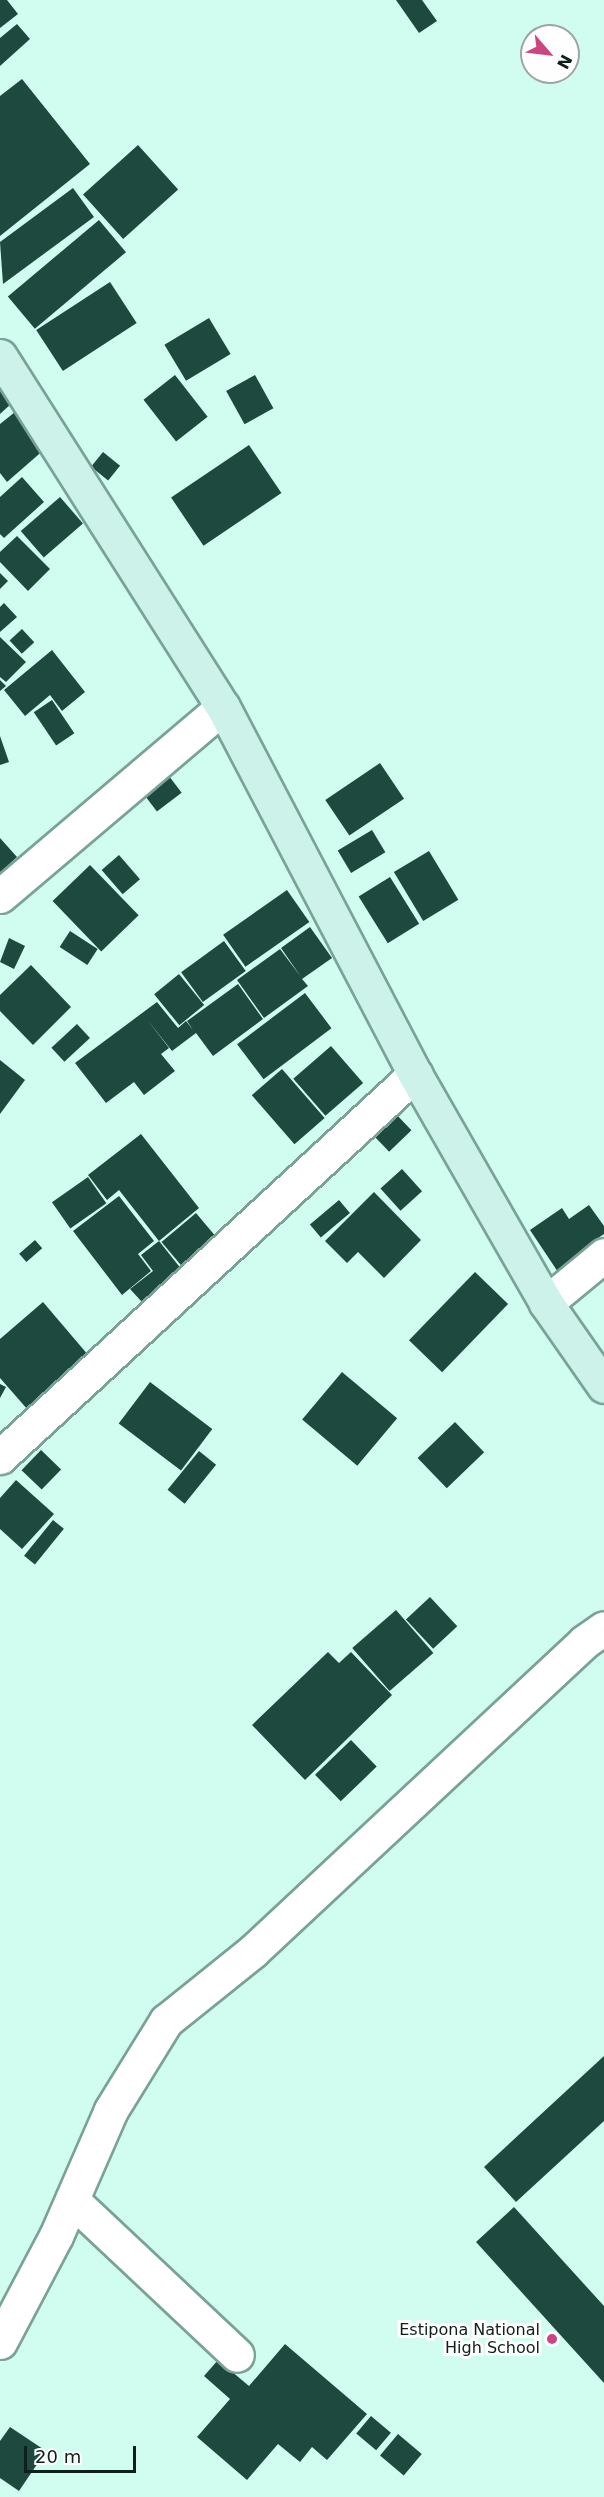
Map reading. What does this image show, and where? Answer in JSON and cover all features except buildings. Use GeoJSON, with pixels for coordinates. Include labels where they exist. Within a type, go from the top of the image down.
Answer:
{"type":"FeatureCollection","features":[{"type":"Feature","properties":{"kind":"street"},"geometry":{"type":"LineString","coordinates":[[0,356],[223,707],[415,1074],[546,1303],[604,1386]]}},
{"type":"Feature","properties":{"kind":"street"},"geometry":{"type":"LineString","coordinates":[[0,896],[223,707]]}},
{"type":"Feature","properties":{"kind":"street"},"geometry":{"type":"LineString","coordinates":[[0,1457],[415,1074]]}},
{"type":"Feature","properties":{"kind":"street"},"geometry":{"type":"LineString","coordinates":[[546,1303],[604,1255]]}},
{"type":"Feature","properties":{"kind":"street"},"geometry":{"type":"LineString","coordinates":[[0,2342],[72,2200],[111,2110],[166,2021],[253,1951],[584,1642],[604,1628]]}},
{"type":"Feature","properties":{"kind":"street"},"geometry":{"type":"LineString","coordinates":[[72,2200],[237,2355]]}},
{"type":"Feature","properties":{"kind":"place","name":"Estipona National High School"},"geometry":{"type":"Point","coordinates":[552,2339]}}]}
